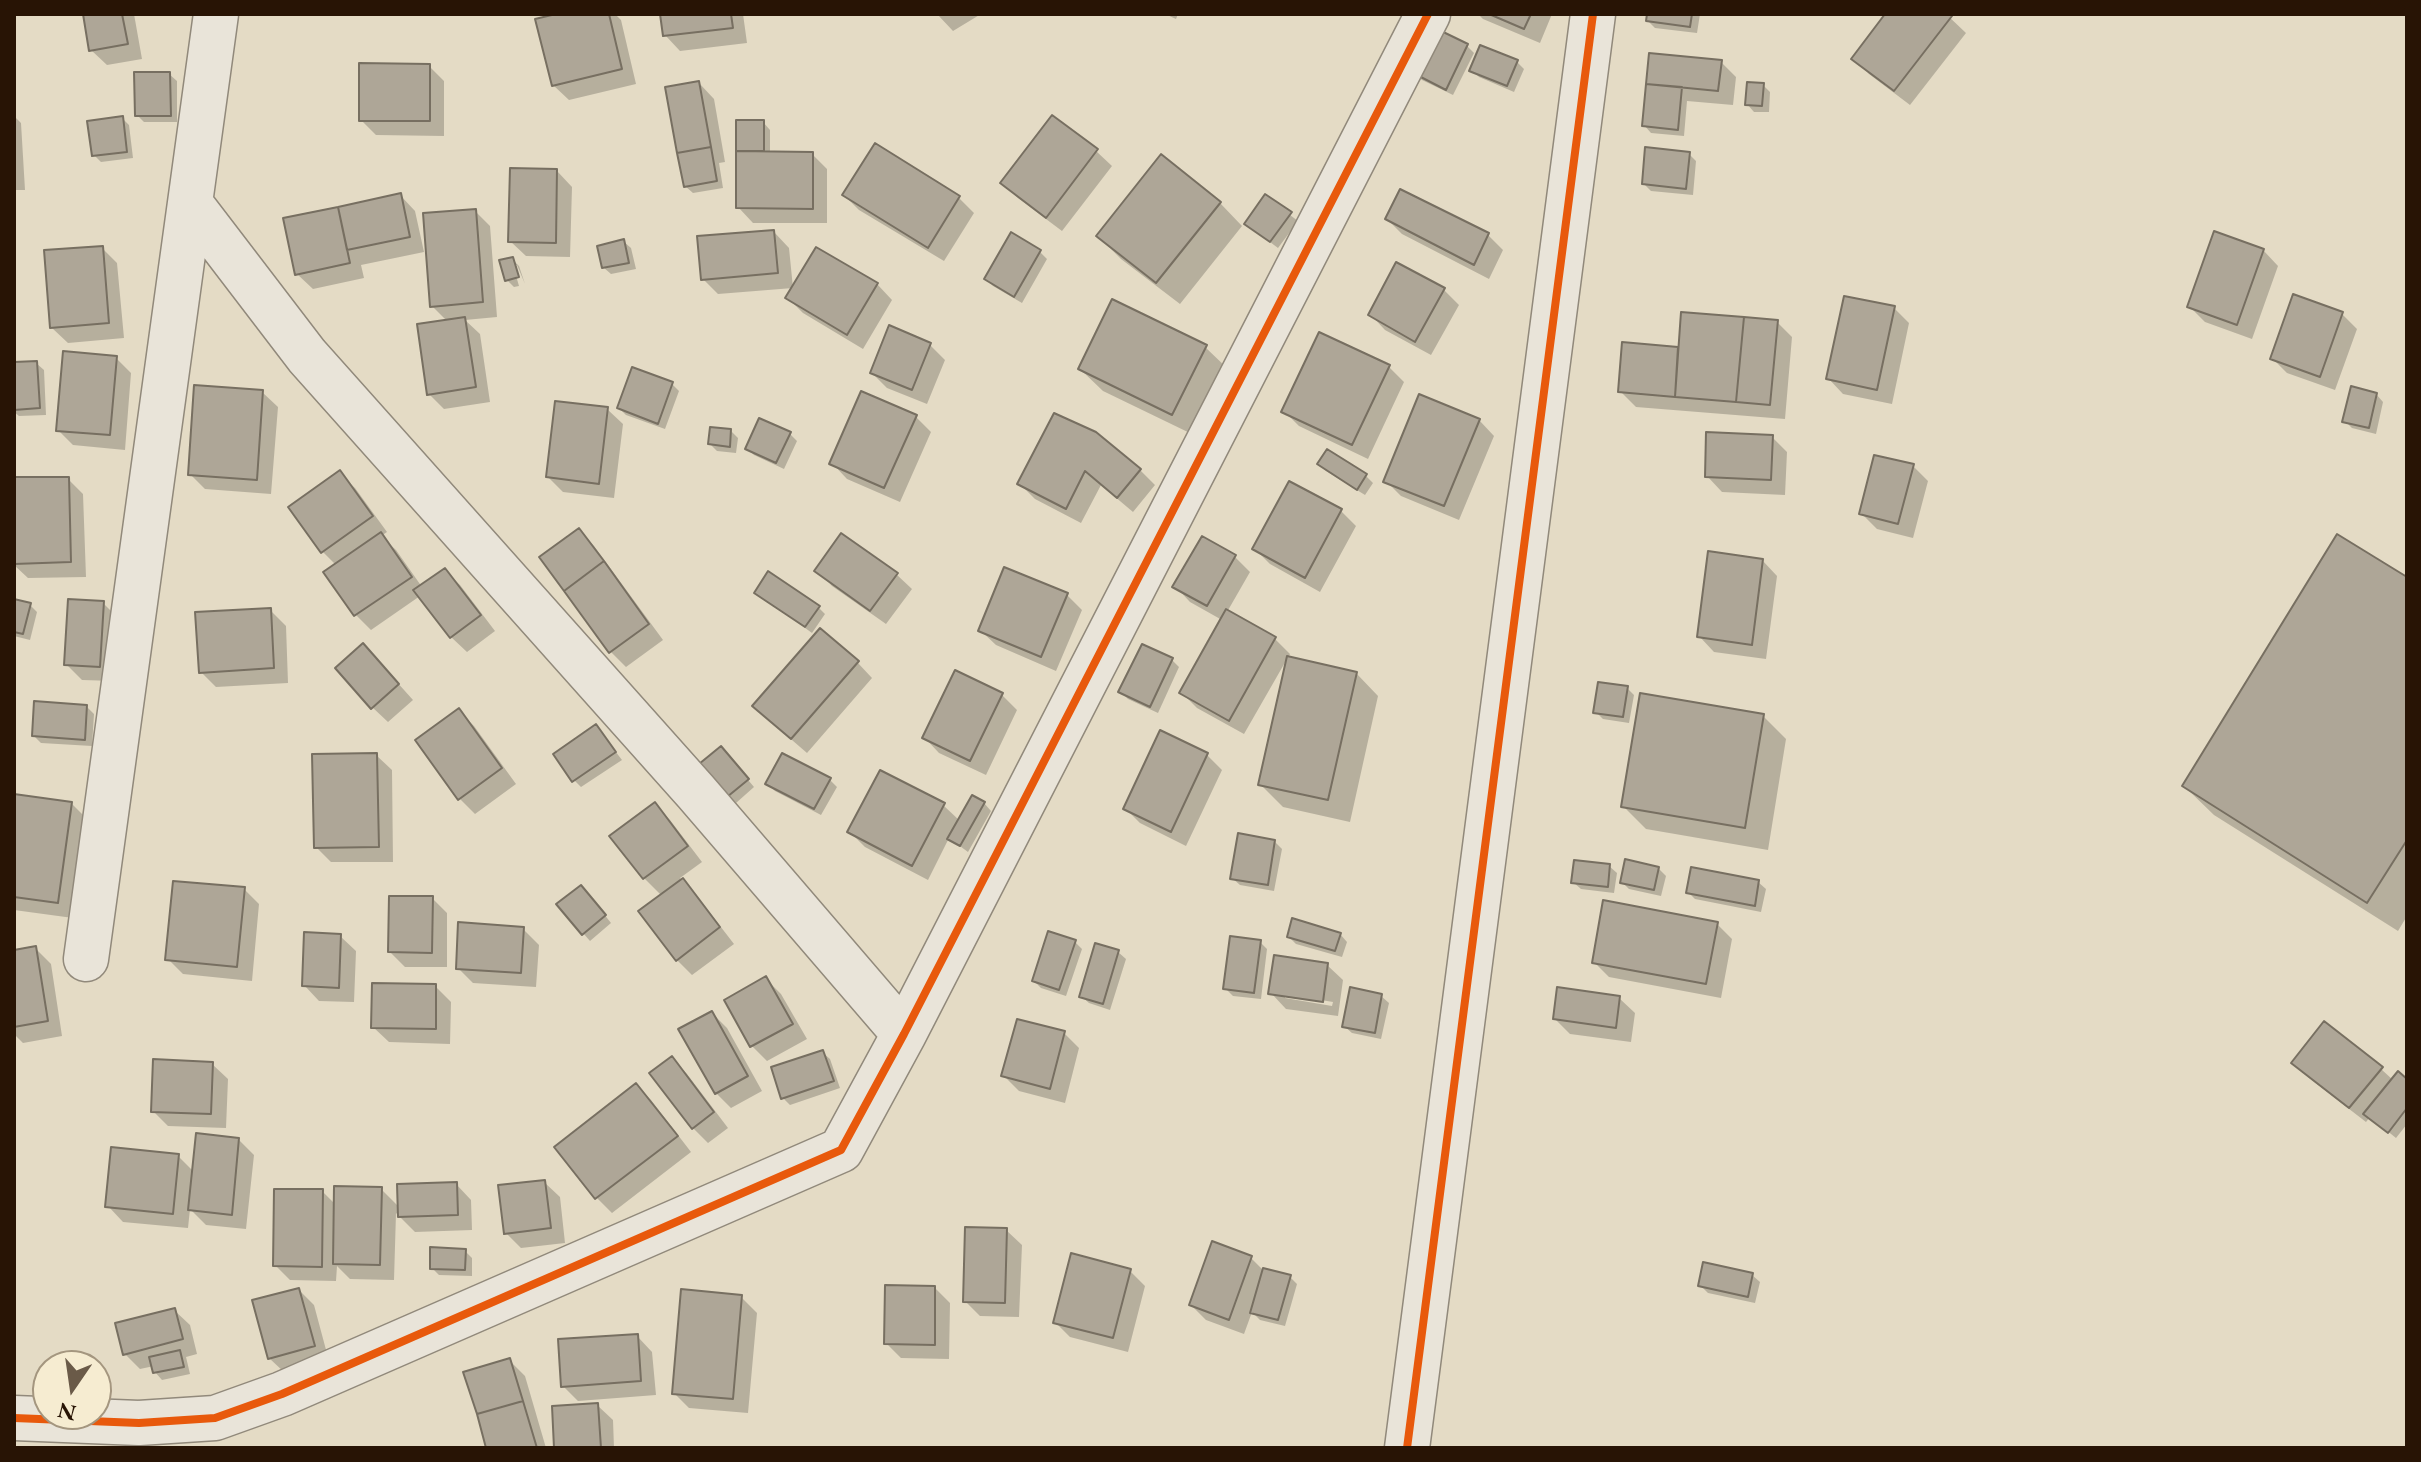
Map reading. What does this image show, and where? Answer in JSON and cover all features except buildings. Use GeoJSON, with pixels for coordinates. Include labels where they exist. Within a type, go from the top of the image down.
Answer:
{"type":"FeatureCollection","features":[{"type":"Feature","properties":{"kind":"street"},"geometry":{"type":"LineString","coordinates":[[86,959],[216,14]]}},
{"type":"Feature","properties":{"kind":"street"},"geometry":{"type":"LineString","coordinates":[[14,1418],[139,1423],[215,1418],[282,1394],[841,1150],[904,1034],[1428,14]]}},
{"type":"Feature","properties":{"kind":"street"},"geometry":{"type":"LineString","coordinates":[[1407,1448],[1593,14]]}},
{"type":"Feature","properties":{"kind":"street"},"geometry":{"type":"LineString","coordinates":[[190,203],[307,356],[686,781],[904,1034]]}},
{"type":"Feature","properties":{"kind":"cycle path"},"geometry":{"type":"LineString","coordinates":[[14,1418],[139,1423],[215,1418],[282,1394],[841,1150],[904,1034],[1428,14]]}},
{"type":"Feature","properties":{"kind":"cycle path"},"geometry":{"type":"LineString","coordinates":[[1407,1448],[1593,14]]}}]}
